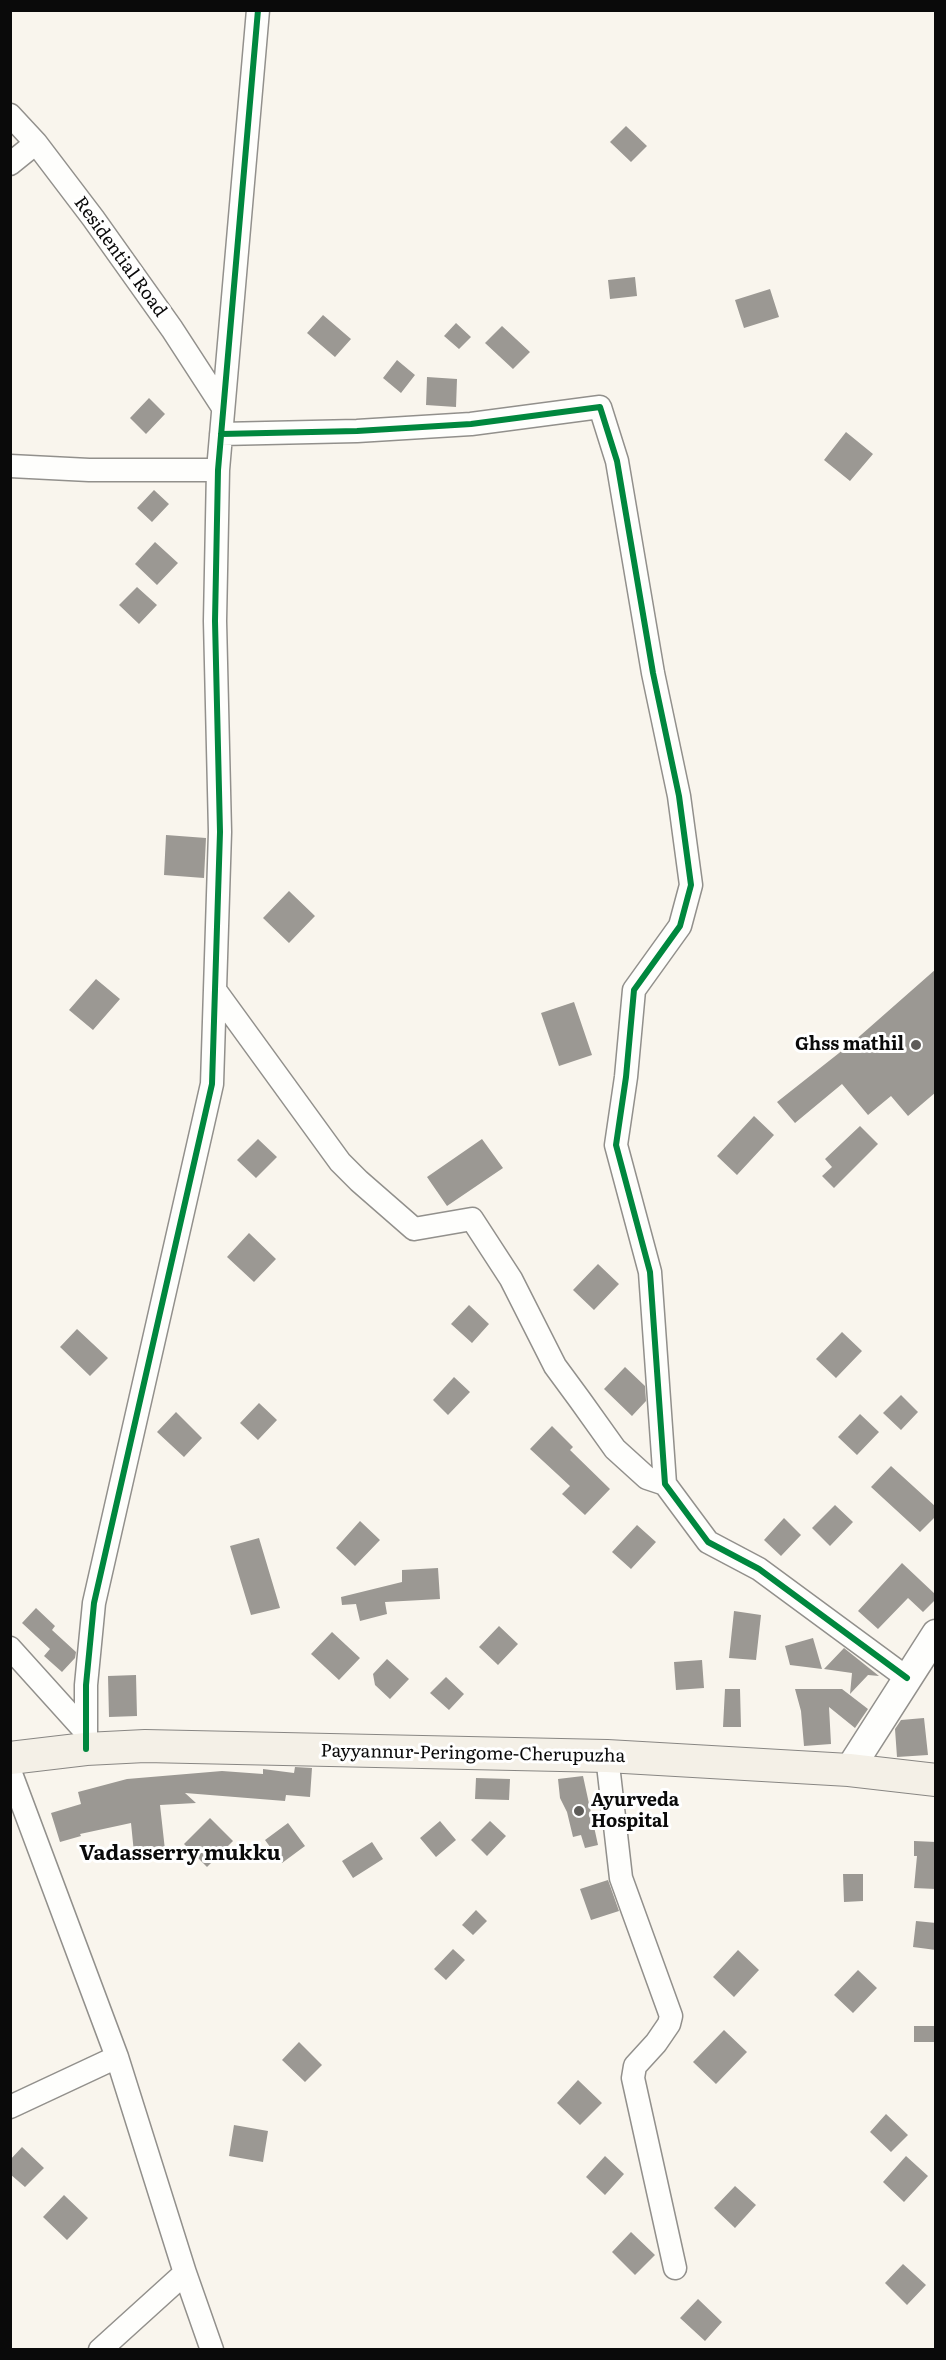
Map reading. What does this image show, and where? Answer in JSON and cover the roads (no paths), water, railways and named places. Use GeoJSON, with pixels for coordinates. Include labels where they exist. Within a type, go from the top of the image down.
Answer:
{"type":"FeatureCollection","features":[{"type":"Feature","properties":{"kind":"main road","name":"Payyannur-Peringome-Cherupuzha"},"geometry":{"type":"LineString","coordinates":[[10,1758],[85,1739],[145,1746],[607,1756],[849,1770],[936,1780]]}},
{"type":"Feature","properties":{"kind":"street"},"geometry":{"type":"LineString","coordinates":[[85,1739],[94,1603],[212,1084],[220,832],[215,621],[218,470],[258,10]]}},
{"type":"Feature","properties":{"kind":"street","name":"Residential Road"},"geometry":{"type":"LineString","coordinates":[[10,115],[36,143],[172,329],[222,406]]}},
{"type":"Feature","properties":{"kind":"street"},"geometry":{"type":"LineString","coordinates":[[10,164],[36,143]]}},
{"type":"Feature","properties":{"kind":"street"},"geometry":{"type":"LineString","coordinates":[[221,434],[357,431],[471,424],[600,407],[616,460],[653,673],[679,796],[691,885],[680,926],[634,990],[626,1077],[616,1145],[650,1272],[665,1484],[708,1542],[759,1569],[907,1678]]}},
{"type":"Feature","properties":{"kind":"street"},"geometry":{"type":"LineString","coordinates":[[10,466],[89,470],[218,470]]}},
{"type":"Feature","properties":{"kind":"street"},"geometry":{"type":"LineString","coordinates":[[215,990],[340,1162],[359,1181],[414,1229],[472,1219],[511,1279],[561,1375],[615,1449],[647,1478],[665,1484]]}},
{"type":"Feature","properties":{"kind":"street"},"geometry":{"type":"LineString","coordinates":[[849,1770],[936,1634]]}},
{"type":"Feature","properties":{"kind":"street"},"geometry":{"type":"LineString","coordinates":[[10,1648],[85,1739]]}},
{"type":"Feature","properties":{"kind":"street"},"geometry":{"type":"LineString","coordinates":[[607,1756],[621,1878],[671,2016],[669,2024],[656,2043],[635,2066],[633,2078],[675,2268]]}},
{"type":"Feature","properties":{"kind":"street"},"geometry":{"type":"LineString","coordinates":[[10,1771],[117,2057],[185,2273],[212,2349]]}},
{"type":"Feature","properties":{"kind":"street"},"geometry":{"type":"LineString","coordinates":[[10,2106],[117,2057]]}},
{"type":"Feature","properties":{"kind":"street"},"geometry":{"type":"LineString","coordinates":[[100,2349],[185,2273]]}},
{"type":"Feature","properties":{"kind":"place","name":"Ghss mathil"},"geometry":{"type":"Point","coordinates":[916,1045]}},
{"type":"Feature","properties":{"kind":"place","name":"Ayurveda Hospital"},"geometry":{"type":"Point","coordinates":[579,1811]}},
{"type":"Feature","properties":{"kind":"district","name":"Vadasserry mukku"},"geometry":{"type":"Point","coordinates":[180,1854]}}]}
